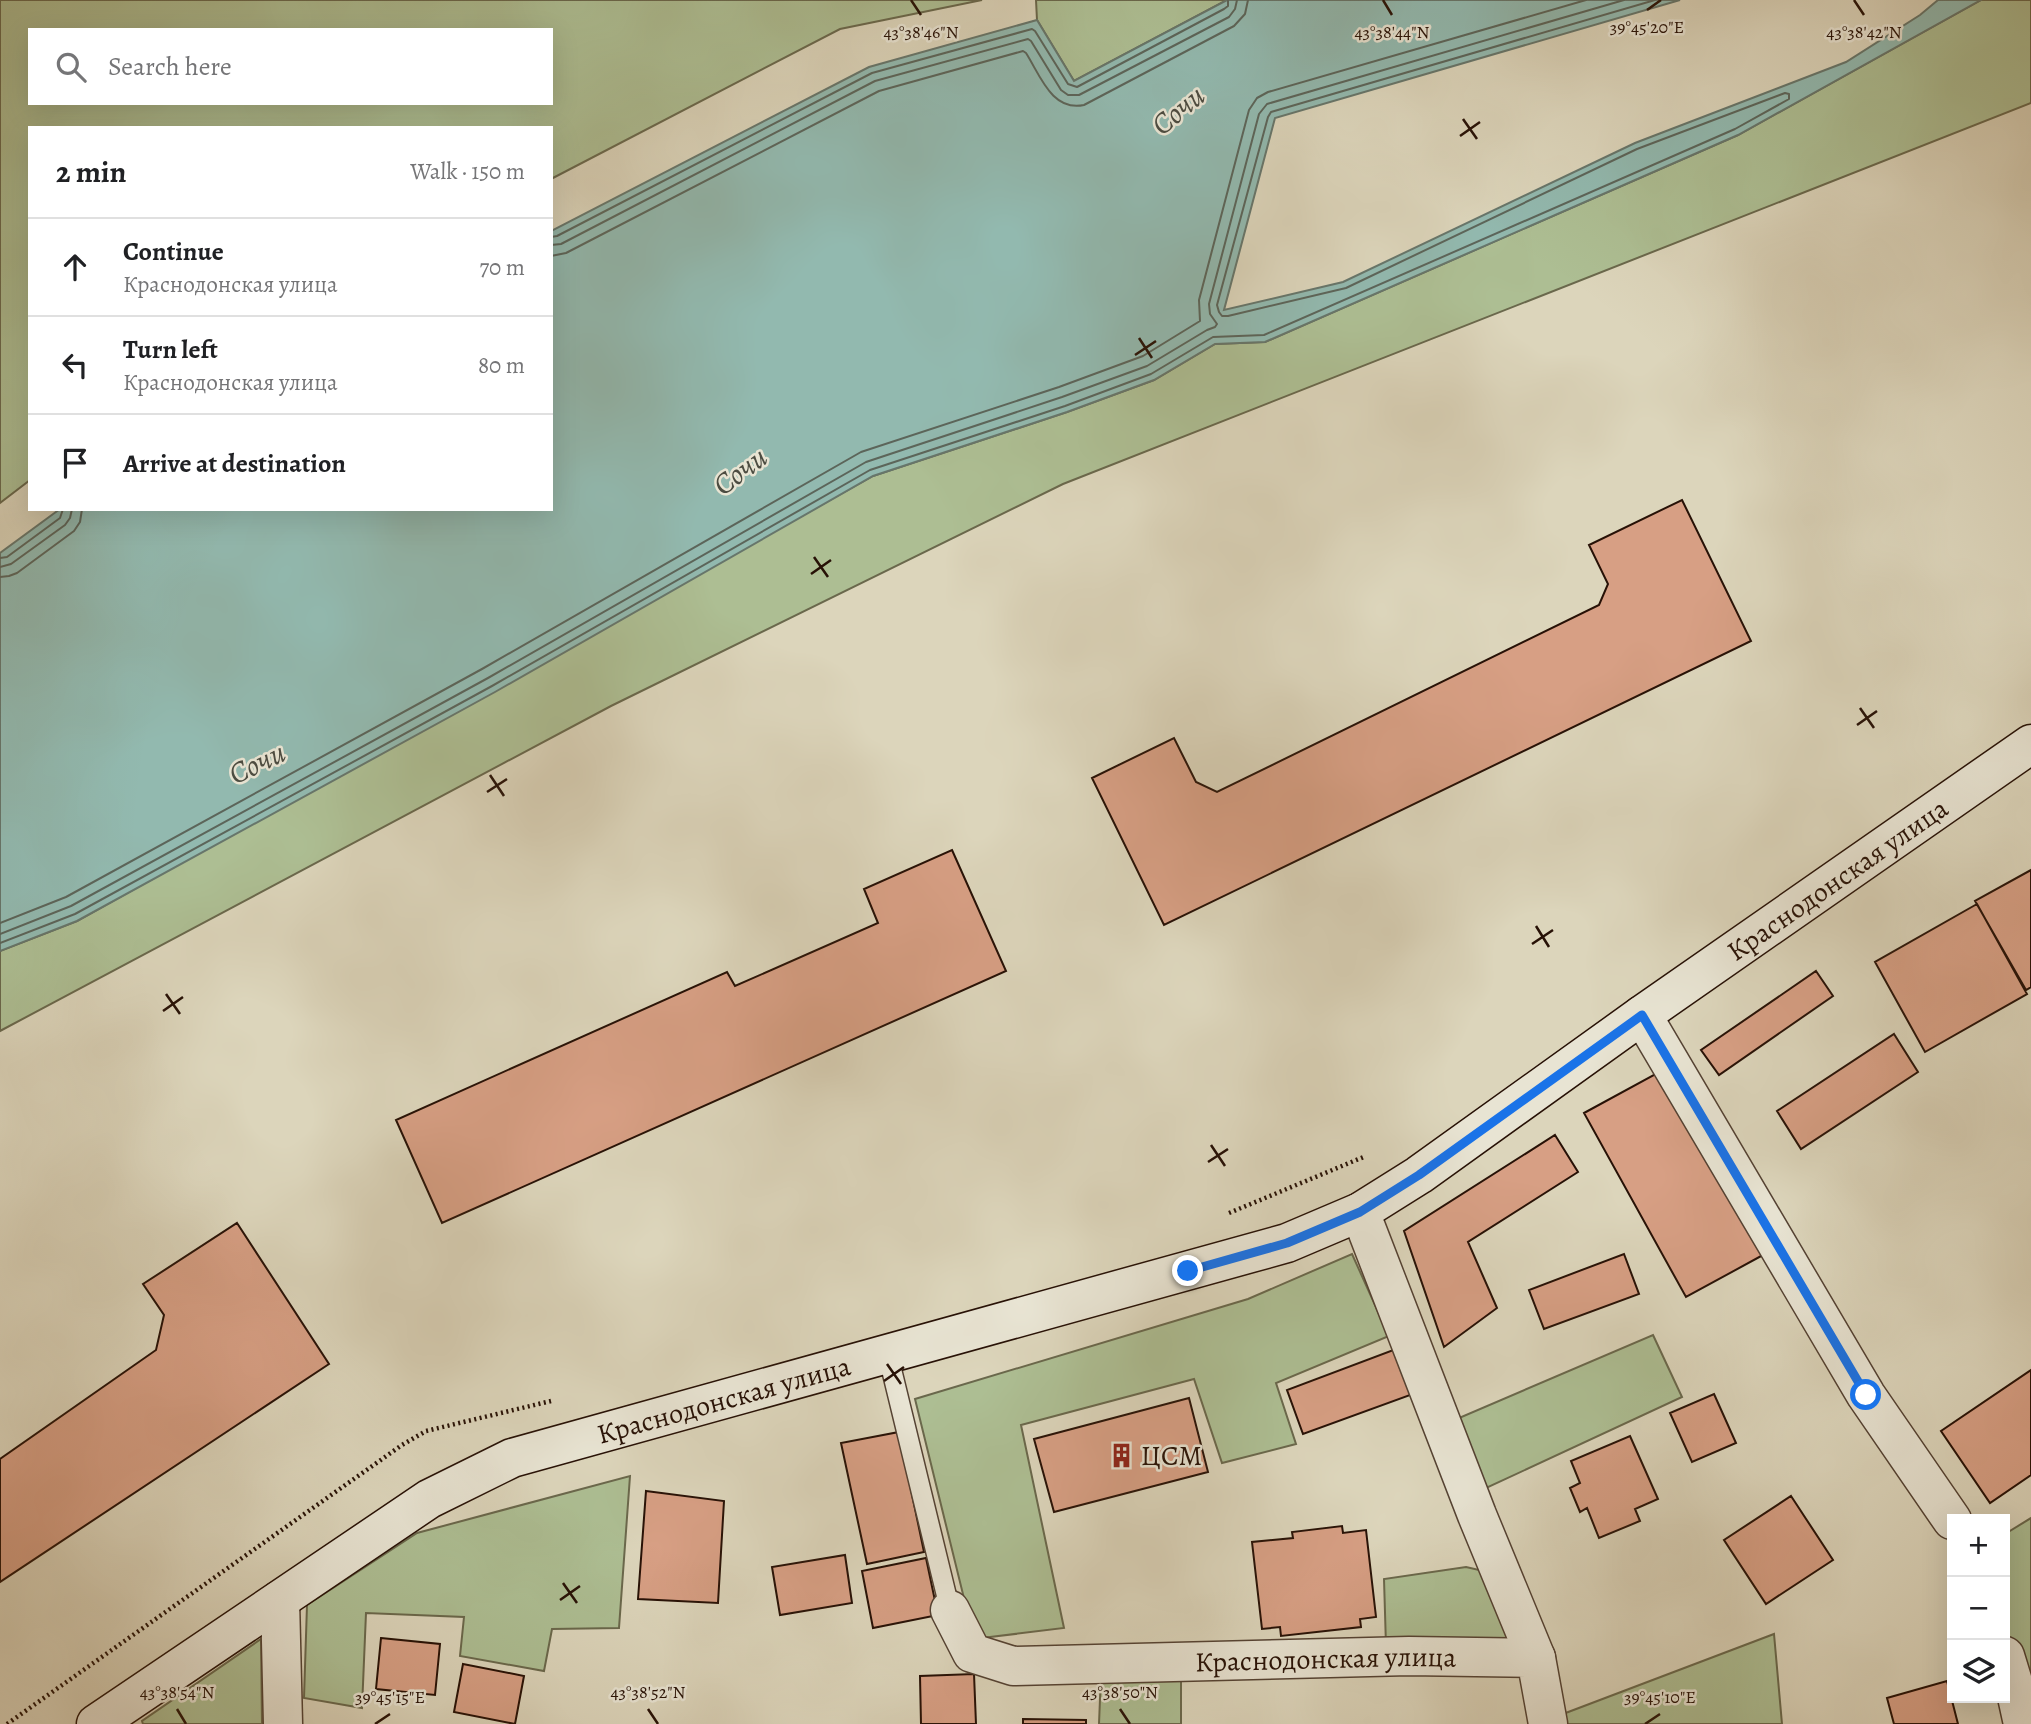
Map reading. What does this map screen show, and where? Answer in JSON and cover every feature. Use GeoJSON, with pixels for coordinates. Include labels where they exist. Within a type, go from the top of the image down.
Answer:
{"type":"FeatureCollection","features":[{"type":"Feature","properties":{"kind":"street","name":"Краснодонская улица"},"geometry":{"type":"LineString","coordinates":[[96,1724],[429,1499],[512,1458],[1287,1243],[1360,1212],[1419,1175],[1642,1015],[2031,744]]}},
{"type":"Feature","properties":{"kind":"street"},"geometry":{"type":"LineString","coordinates":[[1642,1015],[1866,1395],[1948,1514]]}},
{"type":"Feature","properties":{"kind":"street"},"geometry":{"type":"LineString","coordinates":[[1360,1212],[1477,1515],[1536,1658],[1548,1724]]}},
{"type":"Feature","properties":{"kind":"street"},"geometry":{"type":"LineString","coordinates":[[280,1600],[282,1724]]}},
{"type":"Feature","properties":{"kind":"street","name":"Краснодонская улица"},"geometry":{"type":"LineString","coordinates":[[950,1611],[972,1653],[1013,1666],[1409,1656],[1536,1658]]}},
{"type":"Feature","properties":{"kind":"street"},"geometry":{"type":"LineString","coordinates":[[2010,1672],[2023,1724]]}},
{"type":"Feature","properties":{"kind":"lane"},"geometry":{"type":"LineString","coordinates":[[888,1355],[950,1611]]}},
{"type":"Feature","properties":{"kind":"path"},"geometry":{"type":"LineString","coordinates":[[1224,1215],[1376,1152]]}},
{"type":"Feature","properties":{"kind":"path"},"geometry":{"type":"LineString","coordinates":[[7,1724],[402,1444],[426,1431],[556,1400]]}},
{"type":"Feature","properties":{"kind":"green space"},"geometry":{"type":"Polygon","coordinates":[[[0,0],[982,0],[840,29],[553,178],[553,126],[28,126],[28,482],[0,503],[0,0]]]}},
{"type":"Feature","properties":{"kind":"green space"},"geometry":{"type":"Polygon","coordinates":[[[1036,0],[1227,0],[1074,81],[1037,20],[1036,0]]]}},
{"type":"Feature","properties":{"kind":"green space"},"geometry":{"type":"Polygon","coordinates":[[[1981,0],[2031,0],[2031,103],[1063,484],[611,706],[0,1031],[0,951],[77,921],[873,476],[1067,412],[1154,380],[1215,344],[1265,342],[1738,135],[1981,0]]]}},
{"type":"Feature","properties":{"kind":"green space"},"geometry":{"type":"Polygon","coordinates":[[[1352,1254],[1389,1336],[1276,1383],[1296,1444],[1222,1463],[1194,1379],[1021,1425],[1064,1628],[974,1639],[915,1399],[1248,1299],[1352,1254]]]}},
{"type":"Feature","properties":{"kind":"green space"},"geometry":{"type":"Polygon","coordinates":[[[1653,1335],[1682,1397],[1484,1489],[1452,1421],[1653,1335]]]}},
{"type":"Feature","properties":{"kind":"green space"},"geometry":{"type":"Polygon","coordinates":[[[630,1476],[619,1628],[552,1629],[544,1671],[460,1656],[464,1617],[366,1613],[362,1708],[304,1698],[307,1605],[417,1533],[630,1476]]]}},
{"type":"Feature","properties":{"kind":"green space"},"geometry":{"type":"Polygon","coordinates":[[[2031,1518],[2031,1721],[2010,1645],[2010,1531],[2031,1518]]]}},
{"type":"Feature","properties":{"kind":"green space"},"geometry":{"type":"Polygon","coordinates":[[[1466,1567],[1488,1572],[1512,1646],[1386,1646],[1384,1579],[1466,1567]]]}},
{"type":"Feature","properties":{"kind":"green space"},"geometry":{"type":"Polygon","coordinates":[[[1774,1634],[1782,1724],[1564,1724],[1563,1714],[1774,1634]]]}},
{"type":"Feature","properties":{"kind":"green space"},"geometry":{"type":"Polygon","coordinates":[[[261,1639],[262,1724],[143,1724],[142,1721],[261,1639]]]}},
{"type":"Feature","properties":{"kind":"green space"},"geometry":{"type":"Polygon","coordinates":[[[1101,1674],[1181,1675],[1181,1724],[1099,1724],[1101,1674]]]}},
{"type":"Feature","properties":{"kind":"water","name":"Сочи"},"geometry":{"type":"Polygon","coordinates":[[[1227,0],[1680,0],[1275,118],[1224,310],[1343,282],[1635,143],[1846,62],[1920,15],[1938,0],[1981,0],[1738,135],[1265,342],[1215,344],[1154,380],[1067,412],[873,476],[495,692],[77,921],[0,951],[0,553],[57,511],[553,511],[553,230],[869,67],[1037,20],[1074,81],[1227,0]]]}},
{"type":"Feature","properties":{"kind":"building"},"geometry":{"type":"Polygon","coordinates":[[[1682,500],[1751,641],[1164,925],[1092,778],[1174,738],[1196,782],[1217,792],[1599,605],[1608,584],[1589,545],[1682,500]]]}},
{"type":"Feature","properties":{"kind":"building"},"geometry":{"type":"Polygon","coordinates":[[[952,850],[1006,971],[442,1223],[396,1120],[727,972],[735,986],[878,923],[864,889],[952,850]]]}},
{"type":"Feature","properties":{"kind":"building"},"geometry":{"type":"Polygon","coordinates":[[[2031,870],[2031,987],[2026,990],[1975,901],[2031,870]]]}},
{"type":"Feature","properties":{"kind":"building"},"geometry":{"type":"Polygon","coordinates":[[[1977,904],[2027,994],[1925,1052],[1875,962],[1977,904]]]}},
{"type":"Feature","properties":{"kind":"building"},"geometry":{"type":"Polygon","coordinates":[[[1816,971],[1833,996],[1719,1075],[1701,1050],[1816,971]]]}},
{"type":"Feature","properties":{"kind":"building"},"geometry":{"type":"Polygon","coordinates":[[[1894,1034],[1918,1072],[1801,1149],[1777,1111],[1894,1034]]]}},
{"type":"Feature","properties":{"kind":"building"},"geometry":{"type":"Polygon","coordinates":[[[1661,1071],[1763,1255],[1686,1297],[1584,1113],[1661,1071]]]}},
{"type":"Feature","properties":{"kind":"building"},"geometry":{"type":"Polygon","coordinates":[[[1555,1135],[1578,1172],[1468,1242],[1497,1308],[1444,1347],[1404,1231],[1555,1135]]]}},
{"type":"Feature","properties":{"kind":"building"},"geometry":{"type":"Polygon","coordinates":[[[237,1223],[329,1364],[0,1582],[0,1459],[156,1350],[164,1315],[143,1284],[237,1223]]]}},
{"type":"Feature","properties":{"kind":"building"},"geometry":{"type":"Polygon","coordinates":[[[1624,1254],[1639,1294],[1544,1329],[1529,1290],[1624,1254]]]}},
{"type":"Feature","properties":{"kind":"building"},"geometry":{"type":"Polygon","coordinates":[[[1396,1349],[1413,1394],[1303,1434],[1287,1390],[1396,1349]]]}},
{"type":"Feature","properties":{"kind":"building"},"geometry":{"type":"Polygon","coordinates":[[[2031,1370],[2031,1475],[1990,1503],[1941,1431],[2031,1370]]]}},
{"type":"Feature","properties":{"kind":"building"},"geometry":{"type":"Polygon","coordinates":[[[1714,1394],[1736,1443],[1692,1462],[1670,1413],[1714,1394]]]}},
{"type":"Feature","properties":{"kind":"building","name":"ЦСМ"},"geometry":{"type":"Polygon","coordinates":[[[1189,1398],[1208,1472],[1054,1512],[1034,1439],[1189,1398]]]}},
{"type":"Feature","properties":{"kind":"building"},"geometry":{"type":"Polygon","coordinates":[[[899,1432],[924,1552],[867,1564],[841,1443],[899,1432]]]}},
{"type":"Feature","properties":{"kind":"building"},"geometry":{"type":"Polygon","coordinates":[[[1630,1436],[1658,1499],[1635,1509],[1640,1521],[1599,1538],[1587,1508],[1580,1512],[1570,1488],[1580,1483],[1571,1461],[1630,1436]]]}},
{"type":"Feature","properties":{"kind":"building"},"geometry":{"type":"Polygon","coordinates":[[[646,1491],[724,1501],[718,1603],[638,1599],[646,1491]]]}},
{"type":"Feature","properties":{"kind":"building"},"geometry":{"type":"Polygon","coordinates":[[[1791,1496],[1833,1560],[1766,1604],[1724,1540],[1791,1496]]]}},
{"type":"Feature","properties":{"kind":"building"},"geometry":{"type":"Polygon","coordinates":[[[1342,1526],[1343,1533],[1366,1530],[1376,1617],[1360,1619],[1361,1627],[1281,1636],[1280,1627],[1262,1629],[1252,1542],[1293,1538],[1292,1532],[1342,1526]]]}},
{"type":"Feature","properties":{"kind":"building"},"geometry":{"type":"Polygon","coordinates":[[[845,1555],[852,1603],[780,1615],[772,1567],[845,1555]]]}},
{"type":"Feature","properties":{"kind":"building"},"geometry":{"type":"Polygon","coordinates":[[[926,1558],[938,1615],[873,1628],[862,1571],[926,1558]]]}},
{"type":"Feature","properties":{"kind":"building"},"geometry":{"type":"Polygon","coordinates":[[[381,1638],[440,1644],[435,1695],[376,1689],[381,1638]]]}},
{"type":"Feature","properties":{"kind":"building"},"geometry":{"type":"Polygon","coordinates":[[[463,1664],[524,1676],[515,1724],[454,1712],[463,1664]]]}},
{"type":"Feature","properties":{"kind":"building"},"geometry":{"type":"Polygon","coordinates":[[[974,1674],[976,1724],[921,1724],[920,1676],[974,1674]]]}},
{"type":"Feature","properties":{"kind":"building"},"geometry":{"type":"Polygon","coordinates":[[[1947,1681],[1947,1703],[1953,1703],[1958,1724],[1894,1724],[1887,1698],[1947,1681]]]}},
{"type":"Feature","properties":{"kind":"building"},"geometry":{"type":"Polygon","coordinates":[[[1023,1719],[1086,1720],[1086,1724],[1023,1724],[1023,1719]]]}},
{"type":"Feature","properties":{"kind":"place","name":"ЦСМ"},"geometry":{"type":"Point","coordinates":[1121,1455]}},
{"type":"Feature","properties":{"kind":"route"},"geometry":{"type":"LineString","coordinates":[[1188,1271],[1287,1243],[1360,1212],[1419,1175],[1642,1015],[1866,1395]]}}]}
